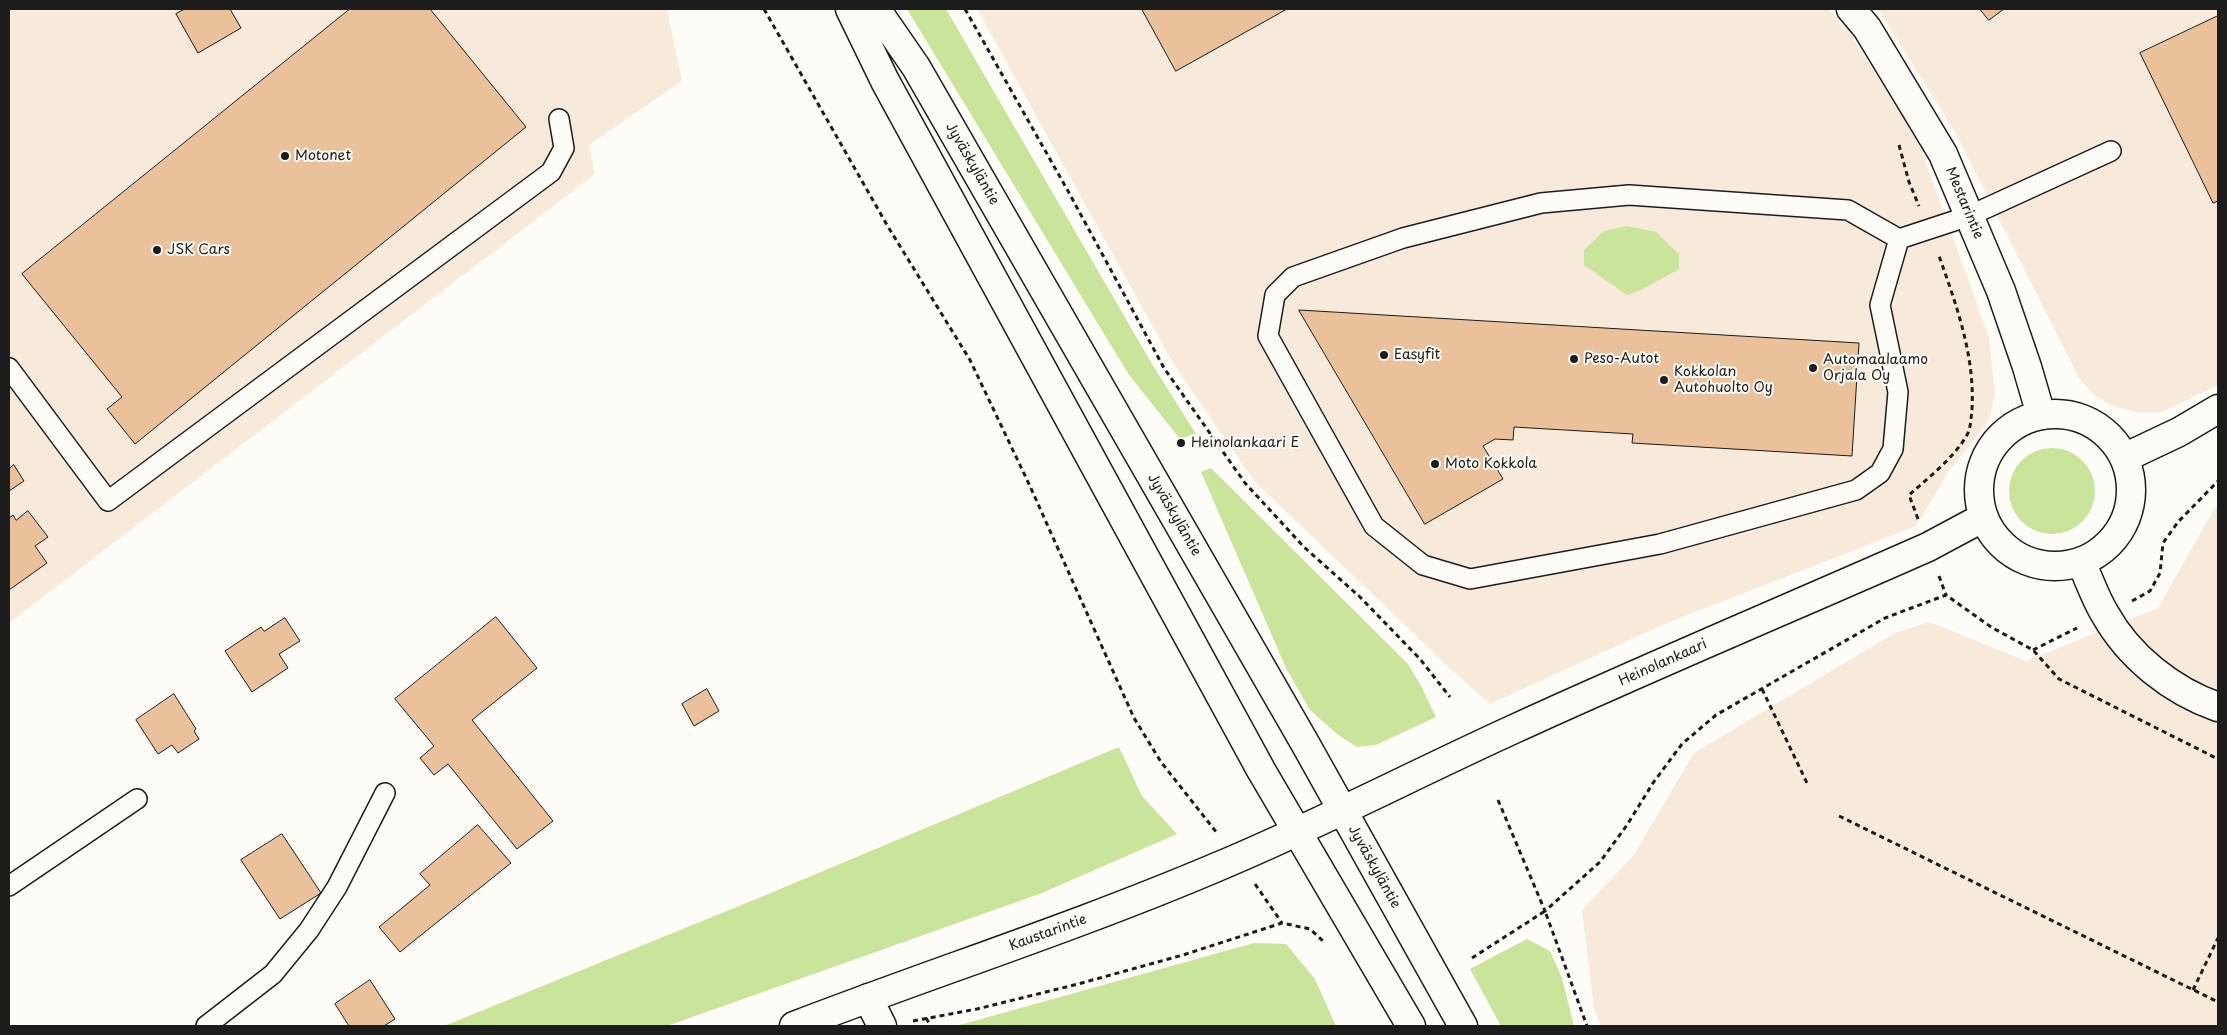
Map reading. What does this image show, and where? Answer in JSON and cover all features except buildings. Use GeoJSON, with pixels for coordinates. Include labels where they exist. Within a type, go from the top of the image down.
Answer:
{"type":"FeatureCollection","features":[{"type":"Feature","properties":{"kind":"main road"},"geometry":{"type":"LineString","coordinates":[[850,9],[889,90],[1261,770],[1411,1026]]}},
{"type":"Feature","properties":{"kind":"main road","name":"Jyväskyläntie"},"geometry":{"type":"LineString","coordinates":[[876,9],[916,67],[1463,1026]]}},
{"type":"Feature","properties":{"kind":"main road","name":"Mestarintie"},"geometry":{"type":"LineString","coordinates":[[1851,9],[1867,28],[1943,154],[2001,291],[2028,367],[2041,415]]}},
{"type":"Feature","properties":{"kind":"main road"},"geometry":{"type":"LineString","coordinates":[[2124,458],[2179,432],[2218,410]]}},
{"type":"Feature","properties":{"kind":"main road"},"geometry":{"type":"LineString","coordinates":[[2041,415],[2066,415],[2090,422],[2110,437],[2124,458],[2131,477],[2131,492],[2126,520],[2115,538],[2100,552],[2081,562],[2057,566],[2034,564],[2012,553],[1995,538],[1984,517],[1979,495],[1981,473],[1989,453],[2002,436],[2020,423],[2041,415]]}},
{"type":"Feature","properties":{"kind":"main road","name":"Heinolankaari"},"geometry":{"type":"LineString","coordinates":[[1297,831],[1513,729],[1928,547],[1984,517]]}},
{"type":"Feature","properties":{"kind":"main road"},"geometry":{"type":"LineString","coordinates":[[2081,562],[2105,614],[2132,652],[2174,685],[2196,699],[2218,707]]}},
{"type":"Feature","properties":{"kind":"main road","name":"Kaustarintie"},"geometry":{"type":"LineString","coordinates":[[794,1026],[1088,919],[1237,858],[1297,831]]}},
{"type":"Feature","properties":{"kind":"main road"},"geometry":{"type":"LineString","coordinates":[[868,998],[882,1026]]}},
{"type":"Feature","properties":{"kind":"lane"},"geometry":{"type":"LineString","coordinates":[[9,368],[108,501],[551,172],[564,148],[559,118]]}},
{"type":"Feature","properties":{"kind":"lane"},"geometry":{"type":"LineString","coordinates":[[1899,239],[1880,305],[1898,392],[1893,449],[1880,474],[1856,490],[1660,544],[1470,580],[1423,566],[1374,526],[1268,336],[1275,295],[1293,277],[1403,238],[1541,203],[1628,194],[1848,210],[1899,239],[1969,216],[2111,152]]}},
{"type":"Feature","properties":{"kind":"lane"},"geometry":{"type":"LineString","coordinates":[[206,1026],[273,974],[309,930],[337,887],[385,793]]}},
{"type":"Feature","properties":{"kind":"lane"},"geometry":{"type":"LineString","coordinates":[[9,886],[137,799]]}},
{"type":"Feature","properties":{"kind":"path"},"geometry":{"type":"LineString","coordinates":[[764,9],[887,225],[970,360],[1029,484],[1134,718],[1161,762],[1237,858],[1282,923]]}},
{"type":"Feature","properties":{"kind":"path"},"geometry":{"type":"LineString","coordinates":[[965,9],[1164,368],[1245,483],[1304,547],[1387,624],[1420,659],[1450,697]]}},
{"type":"Feature","properties":{"kind":"path"},"geometry":{"type":"LineString","coordinates":[[1897,137],[1909,182],[1950,287],[1970,355],[1973,385],[1968,433],[1954,453],[1909,495]]}},
{"type":"Feature","properties":{"kind":"path"},"geometry":{"type":"LineString","coordinates":[[2150,592],[2160,573],[2163,543],[2178,522],[2218,481]]}},
{"type":"Feature","properties":{"kind":"path"},"geometry":{"type":"LineString","coordinates":[[1472,958],[1545,911],[1600,862],[1653,783],[1682,744],[1716,714],[1885,618],[1946,595],[1992,628],[2033,650],[2059,679],[2218,759]]}},
{"type":"Feature","properties":{"kind":"path"},"geometry":{"type":"LineString","coordinates":[[1762,689],[1806,783]]}},
{"type":"Feature","properties":{"kind":"path"},"geometry":{"type":"LineString","coordinates":[[1498,800],[1545,911],[1587,1026]]}},
{"type":"Feature","properties":{"kind":"path"},"geometry":{"type":"LineString","coordinates":[[1839,816],[2218,1002]]}},
{"type":"Feature","properties":{"kind":"path"},"geometry":{"type":"LineString","coordinates":[[882,1026],[977,1009],[1078,984],[1183,955],[1282,923],[1310,929],[1329,946]]}},
{"type":"Feature","properties":{"kind":"path"},"geometry":{"type":"LineString","coordinates":[[2193,990],[2218,938]]}},
{"type":"Feature","properties":{"kind":"path"},"geometry":{"type":"LineString","coordinates":[[926,1018],[931,1026]]}},
{"type":"Feature","properties":{"kind":"shaded area"},"geometry":{"type":"Polygon","coordinates":[[[9,9],[667,9],[682,81],[589,145],[595,174],[9,623],[9,9]]]}},
{"type":"Feature","properties":{"kind":"shaded area"},"geometry":{"type":"Polygon","coordinates":[[[977,9],[1828,9],[1848,31],[1916,136],[1989,337],[1995,394],[1989,420],[1951,468],[1916,526],[1662,625],[1490,704],[1455,673],[1254,481],[1173,363],[977,9]]]}},
{"type":"Feature","properties":{"kind":"shaded area"},"geometry":{"type":"Polygon","coordinates":[[[1878,9],[2218,9],[2218,385],[2162,412],[2138,413],[2111,405],[2093,394],[2079,378],[1955,132],[1878,9]]]}},
{"type":"Feature","properties":{"kind":"shaded area"},"geometry":{"type":"Polygon","coordinates":[[[2218,505],[2218,1026],[1601,1026],[1594,1008],[1582,910],[1633,856],[1694,753],[1895,633],[1930,622],[2026,661],[2158,608],[2218,505]]]}},
{"type":"Feature","properties":{"kind":"green space"},"geometry":{"type":"Polygon","coordinates":[[[907,9],[946,9],[1152,364],[1196,434],[1180,439],[1129,375],[907,9]]]}},
{"type":"Feature","properties":{"kind":"green space"},"geometry":{"type":"Polygon","coordinates":[[[1627,226],[1656,232],[1679,254],[1679,269],[1641,290],[1627,295],[1584,265],[1584,250],[1604,231],[1627,226]]]}},
{"type":"Feature","properties":{"kind":"green space"},"geometry":{"type":"Polygon","coordinates":[[[2052,448],[2068,452],[2082,461],[2091,475],[2095,491],[2091,507],[2082,521],[2068,530],[2052,534],[2036,530],[2022,521],[2013,507],[2009,491],[2013,475],[2022,461],[2036,452],[2052,448]]]}},
{"type":"Feature","properties":{"kind":"green space"},"geometry":{"type":"Polygon","coordinates":[[[1211,468],[1408,664],[1436,717],[1376,745],[1357,747],[1337,734],[1310,710],[1286,668],[1201,472],[1211,468]]]}},
{"type":"Feature","properties":{"kind":"green space"},"geometry":{"type":"Polygon","coordinates":[[[1119,747],[1142,796],[1177,834],[1042,893],[667,1026],[444,1026],[749,902],[1119,747]]]}},
{"type":"Feature","properties":{"kind":"green space"},"geometry":{"type":"Polygon","coordinates":[[[1527,939],[1550,951],[1562,978],[1574,1026],[1501,1026],[1470,969],[1527,939]]]}},
{"type":"Feature","properties":{"kind":"green space"},"geometry":{"type":"Polygon","coordinates":[[[1254,943],[1286,944],[1315,979],[1336,1026],[956,1026],[1254,943]]]}},
{"type":"Feature","properties":{"kind":"place","name":"Motonet"},"geometry":{"type":"Point","coordinates":[285,156]}},
{"type":"Feature","properties":{"kind":"place","name":"JSK Cars"},"geometry":{"type":"Point","coordinates":[157,250]}},
{"type":"Feature","properties":{"kind":"place","name":"Easyfit"},"geometry":{"type":"Point","coordinates":[1384,355]}},
{"type":"Feature","properties":{"kind":"place","name":"Peso-Autot"},"geometry":{"type":"Point","coordinates":[1574,359]}},
{"type":"Feature","properties":{"kind":"place","name":"Automaalaamo Orjala Oy"},"geometry":{"type":"Point","coordinates":[1813,368]}},
{"type":"Feature","properties":{"kind":"place","name":"Kokkolan Autohuolto Oy"},"geometry":{"type":"Point","coordinates":[1664,380]}},
{"type":"Feature","properties":{"kind":"place","name":"Heinolankaari E"},"geometry":{"type":"Point","coordinates":[1181,443]}},
{"type":"Feature","properties":{"kind":"place","name":"Moto Kokkola"},"geometry":{"type":"Point","coordinates":[1435,464]}}]}
